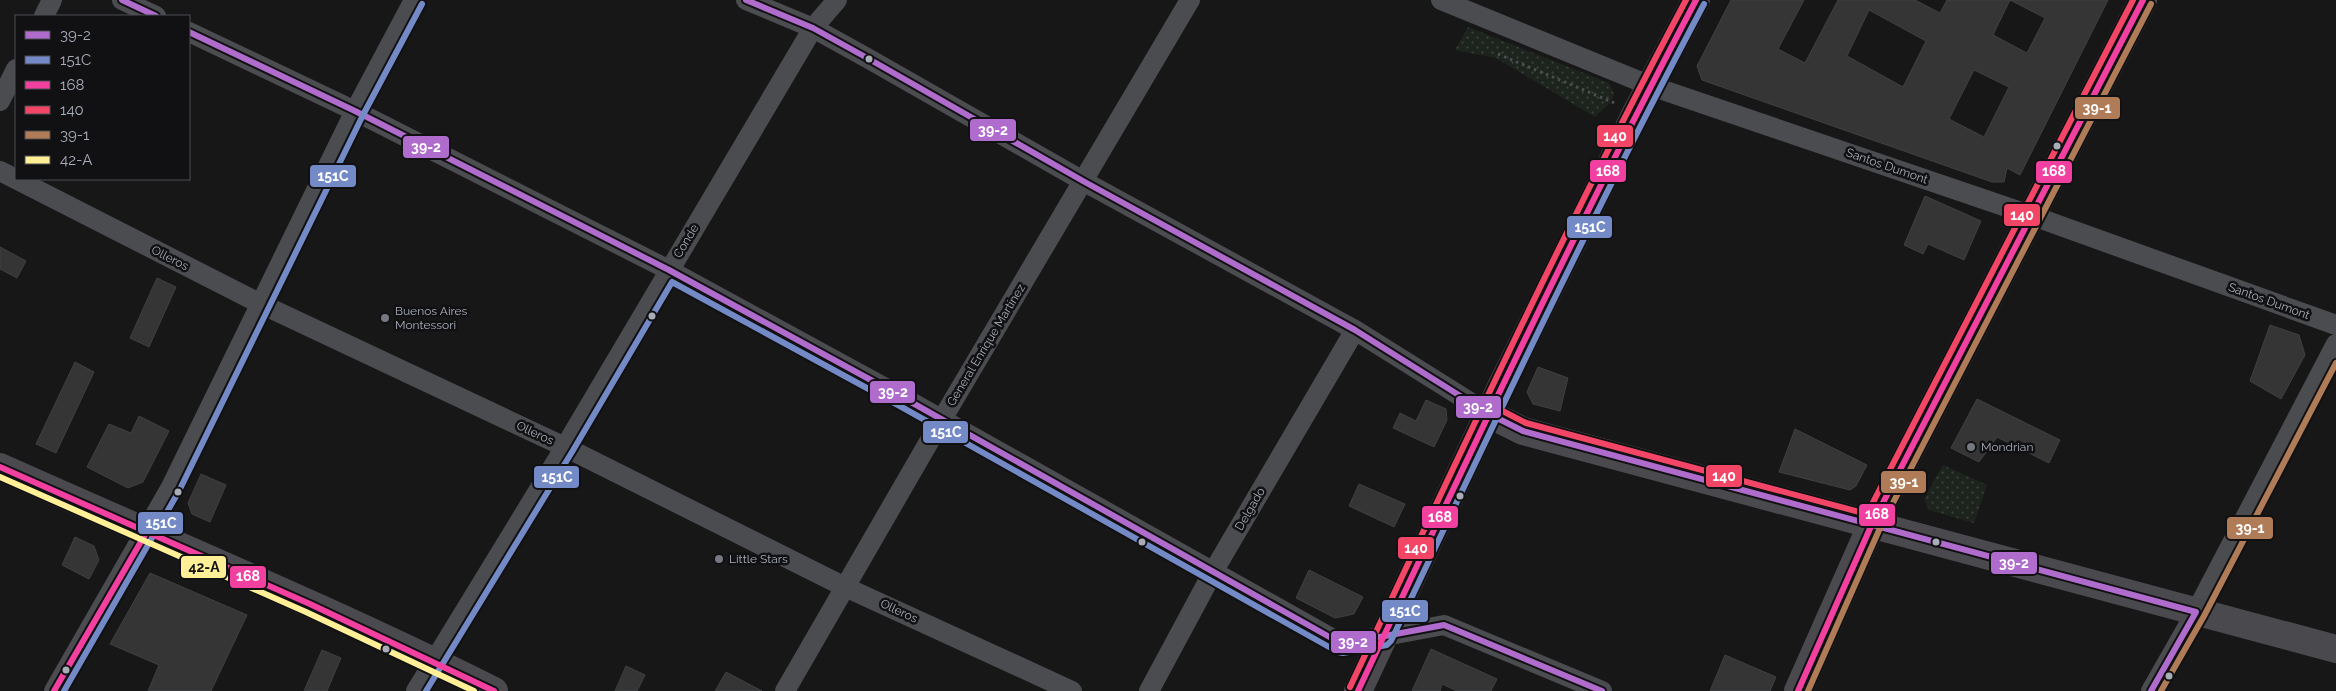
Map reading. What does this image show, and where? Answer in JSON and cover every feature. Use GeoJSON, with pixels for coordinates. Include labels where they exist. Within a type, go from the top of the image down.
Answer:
{"type":"FeatureCollection","features":[{"type":"Feature","properties":{"kind":"main road"},"geometry":{"type":"LineString","coordinates":[[1358,691],[1488,414],[1651,86],[1696,0]]}},
{"type":"Feature","properties":{"kind":"main road"},"geometry":{"type":"LineString","coordinates":[[1798,691],[1872,524],[2033,216],[2143,0]]}},
{"type":"Feature","properties":{"kind":"main road"},"geometry":{"type":"LineString","coordinates":[[1488,414],[1522,431],[2336,649]]}},
{"type":"Feature","properties":{"kind":"main road"},"geometry":{"type":"LineString","coordinates":[[0,467],[146,533],[322,608],[494,691]]}},
{"type":"Feature","properties":{"kind":"street"},"geometry":{"type":"LineString","coordinates":[[44,15],[52,0]]}},
{"type":"Feature","properties":{"kind":"street"},"geometry":{"type":"LineString","coordinates":[[122,0],[154,15]]}},
{"type":"Feature","properties":{"kind":"street"},"geometry":{"type":"LineString","coordinates":[[54,691],[146,533],[355,111],[414,0]]}},
{"type":"Feature","properties":{"kind":"street"},"geometry":{"type":"LineString","coordinates":[[746,0],[813,28],[1083,181],[1355,330],[1488,414]]}},
{"type":"Feature","properties":{"kind":"street","name":"Conde"},"geometry":{"type":"LineString","coordinates":[[416,691],[565,447],[813,28],[837,0]]}},
{"type":"Feature","properties":{"kind":"street","name":"General Enrique Martínez"},"geometry":{"type":"LineString","coordinates":[[785,691],[941,420],[1190,0]]}},
{"type":"Feature","properties":{"kind":"street","name":"Santos Dumont"},"geometry":{"type":"LineString","coordinates":[[1441,0],[1651,86],[2033,216],[2336,325]]}},
{"type":"Feature","properties":{"kind":"street"},"geometry":{"type":"LineString","coordinates":[[190,32],[355,111],[669,270],[902,397],[1342,644],[1444,625],[1602,691]]}},
{"type":"Feature","properties":{"kind":"street"},"geometry":{"type":"LineString","coordinates":[[0,101],[15,71]]}},
{"type":"Feature","properties":{"kind":"street","name":"Olleros"},"geometry":{"type":"LineString","coordinates":[[0,171],[15,179]]}},
{"type":"Feature","properties":{"kind":"street","name":"Olleros"},"geometry":{"type":"LineString","coordinates":[[18,180],[261,304],[565,447],[845,587],[1072,691]]}},
{"type":"Feature","properties":{"kind":"street","name":"Delgado"},"geometry":{"type":"LineString","coordinates":[[1149,691],[1213,572],[1355,330]]}},
{"type":"Feature","properties":{"kind":"street"},"geometry":{"type":"LineString","coordinates":[[2151,691],[2196,612],[2336,344]]}},
{"type":"Feature","properties":{"kind":"path"},"geometry":{"type":"LineString","coordinates":[[1498,54],[1617,104]]}},
{"type":"Feature","properties":{"kind":"shaded area"},"geometry":{"type":"Polygon","coordinates":[[[1468,27],[1609,83],[1614,94],[1611,102],[1595,117],[1496,58],[1455,50],[1468,27]]]}},
{"type":"Feature","properties":{"kind":"shaded area"},"geometry":{"type":"Polygon","coordinates":[[[1943,465],[1987,485],[1974,523],[1929,510],[1924,499],[1943,465]]]}},
{"type":"Feature","properties":{"kind":"building"},"geometry":{"type":"Polygon","coordinates":[[[1731,0],[1804,0],[1778,49],[1805,63],[1838,0],[1915,0],[1940,13],[1947,0],[2010,0],[2108,0],[2020,175],[2007,168],[2004,182],[1992,182],[1702,80],[1697,66],[1731,0]],[[2010,0],[1993,35],[2027,53],[2045,18],[2010,0]],[[1869,10],[1847,56],[1903,87],[1926,41],[1869,10]],[[1974,70],[1949,119],[1984,137],[2009,87],[1974,70]]]}},
{"type":"Feature","properties":{"kind":"building"},"geometry":{"type":"Polygon","coordinates":[[[1925,196],[1981,221],[1964,260],[1928,244],[1923,254],[1904,245],[1925,196]]]}},
{"type":"Feature","properties":{"kind":"building"},"geometry":{"type":"Polygon","coordinates":[[[0,247],[26,261],[17,278],[0,269],[0,247]]]}},
{"type":"Feature","properties":{"kind":"building"},"geometry":{"type":"Polygon","coordinates":[[[157,278],[176,287],[149,347],[130,338],[157,278]]]}},
{"type":"Feature","properties":{"kind":"building"},"geometry":{"type":"Polygon","coordinates":[[[2270,325],[2299,335],[2305,355],[2281,399],[2250,381],[2270,325]]]}},
{"type":"Feature","properties":{"kind":"building"},"geometry":{"type":"Polygon","coordinates":[[[75,362],[94,372],[56,453],[36,444],[75,362]]]}},
{"type":"Feature","properties":{"kind":"building"},"geometry":{"type":"Polygon","coordinates":[[[1538,367],[1568,378],[1560,411],[1533,404],[1527,392],[1538,367]]]}},
{"type":"Feature","properties":{"kind":"building"},"geometry":{"type":"Polygon","coordinates":[[[1977,399],[2060,440],[2049,463],[1997,437],[1979,462],[1951,448],[1977,399]]]}},
{"type":"Feature","properties":{"kind":"building"},"geometry":{"type":"Polygon","coordinates":[[[1426,400],[1446,409],[1447,420],[1434,447],[1393,428],[1400,413],[1416,421],[1426,400]]]}},
{"type":"Feature","properties":{"kind":"building"},"geometry":{"type":"Polygon","coordinates":[[[139,416],[169,431],[143,482],[128,488],[87,467],[109,424],[131,433],[139,416]]]}},
{"type":"Feature","properties":{"kind":"building"},"geometry":{"type":"Polygon","coordinates":[[[1795,429],[1867,465],[1856,486],[1850,490],[1779,472],[1795,429]]]}},
{"type":"Feature","properties":{"kind":"building"},"geometry":{"type":"Polygon","coordinates":[[[201,474],[226,485],[210,522],[192,514],[188,503],[201,474]]]}},
{"type":"Feature","properties":{"kind":"building"},"geometry":{"type":"Polygon","coordinates":[[[1359,484],[1405,504],[1394,527],[1349,506],[1359,484]]]}},
{"type":"Feature","properties":{"kind":"building"},"geometry":{"type":"Polygon","coordinates":[[[75,537],[94,546],[99,560],[89,579],[62,565],[75,537]]]}},
{"type":"Feature","properties":{"kind":"building"},"geometry":{"type":"Polygon","coordinates":[[[1309,570],[1363,597],[1354,614],[1335,618],[1296,598],[1309,570]]]}},
{"type":"Feature","properties":{"kind":"building"},"geometry":{"type":"Polygon","coordinates":[[[150,573],[247,615],[211,691],[148,691],[159,665],[110,644],[150,573]]]}},
{"type":"Feature","properties":{"kind":"building"},"geometry":{"type":"Polygon","coordinates":[[[1431,649],[1497,679],[1491,691],[1457,691],[1442,684],[1440,691],[1412,691],[1431,649]]]}},
{"type":"Feature","properties":{"kind":"building"},"geometry":{"type":"Polygon","coordinates":[[[322,650],[341,658],[327,691],[304,691],[322,650]]]}},
{"type":"Feature","properties":{"kind":"building"},"geometry":{"type":"Polygon","coordinates":[[[1725,655],[1776,677],[1770,691],[1710,691],[1725,655]]]}},
{"type":"Feature","properties":{"kind":"building"},"geometry":{"type":"Polygon","coordinates":[[[626,666],[645,675],[637,691],[615,691],[626,666]]]}},
{"type":"Feature","properties":{"kind":"building"},"geometry":{"type":"Polygon","coordinates":[[[726,672],[762,691],[715,691],[726,672]]]}},
{"type":"Feature","properties":{"kind":"transit line","name":"39-2"},"geometry":{"type":"LineString","coordinates":[[122,0],[154,15]]}},
{"type":"Feature","properties":{"kind":"transit line","name":"39-2"},"geometry":{"type":"LineString","coordinates":[[746,0],[813,28],[869,59],[1083,181],[1355,330],[1489,414],[1523,431],[2196,612],[2151,691]]}},
{"type":"Feature","properties":{"kind":"transit line","name":"140"},"geometry":{"type":"LineString","coordinates":[[1350,687],[1556,255],[1686,0]]}},
{"type":"Feature","properties":{"kind":"transit line","name":"168"},"geometry":{"type":"LineString","coordinates":[[1358,691],[1565,257],[1696,0]]}},
{"type":"Feature","properties":{"kind":"transit line","name":"140"},"geometry":{"type":"LineString","coordinates":[[1493,406],[1526,423],[1867,514],[2133,0]]}},
{"type":"Feature","properties":{"kind":"transit line","name":"168"},"geometry":{"type":"LineString","coordinates":[[1798,691],[1872,524],[2143,0]]}},
{"type":"Feature","properties":{"kind":"transit line","name":"151C"},"geometry":{"type":"LineString","coordinates":[[64,691],[179,491],[363,115],[422,4]]}},
{"type":"Feature","properties":{"kind":"transit line","name":"151C"},"geometry":{"type":"LineString","coordinates":[[426,691],[572,452],[672,282],[898,405],[1338,652],[1343,653],[1387,645],[1391,641],[1505,401],[1622,162],[1704,4]]}},
{"type":"Feature","properties":{"kind":"transit line","name":"39-1"},"geometry":{"type":"LineString","coordinates":[[1808,691],[1880,528],[2151,4]]}},
{"type":"Feature","properties":{"kind":"transit line","name":"39-2"},"geometry":{"type":"LineString","coordinates":[[190,32],[355,111],[669,270],[902,397],[1342,644],[1444,625],[1602,691]]}},
{"type":"Feature","properties":{"kind":"transit line","name":"39-1"},"geometry":{"type":"LineString","coordinates":[[2161,691],[2204,616],[2336,363]]}},
{"type":"Feature","properties":{"kind":"transit line","name":"168"},"geometry":{"type":"LineString","coordinates":[[0,467],[310,604],[494,691]]}},
{"type":"Feature","properties":{"kind":"transit line","name":"42-A"},"geometry":{"type":"LineString","coordinates":[[0,477],[306,612],[474,691]]}},
{"type":"Feature","properties":{"kind":"transit line","name":"168"},"geometry":{"type":"LineString","coordinates":[[54,691],[146,533]]}},
{"type":"Feature","properties":{"kind":"place","name":"Buenos Aires Montessori"},"geometry":{"type":"Point","coordinates":[385,318]}},
{"type":"Feature","properties":{"kind":"place","name":"Mondrian"},"geometry":{"type":"Point","coordinates":[1971,447]}},
{"type":"Feature","properties":{"kind":"place","name":"Little Stars"},"geometry":{"type":"Point","coordinates":[719,559]}}]}
